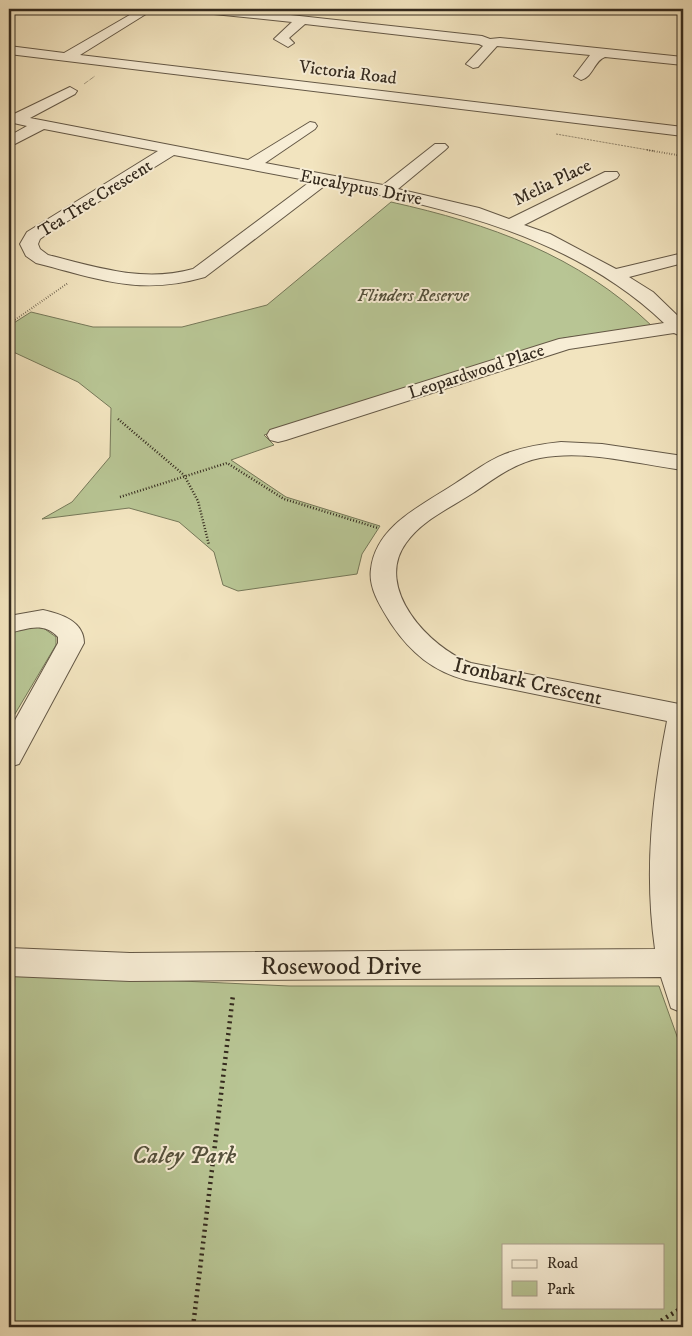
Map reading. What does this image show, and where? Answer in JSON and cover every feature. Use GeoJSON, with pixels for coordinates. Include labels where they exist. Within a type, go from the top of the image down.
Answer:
{"type":"FeatureCollection","features":[{"type":"Feature","properties":{"kind":"street"},"geometry":{"type":"LineString","coordinates":[[66,57],[148,9]]}},
{"type":"Feature","properties":{"kind":"street"},"geometry":{"type":"LineString","coordinates":[[204,9],[482,40],[490,44],[500,42],[683,62]]}},
{"type":"Feature","properties":{"kind":"street"},"geometry":{"type":"LineString","coordinates":[[288,43],[280,39],[302,20]]}},
{"type":"Feature","properties":{"kind":"street"},"geometry":{"type":"LineString","coordinates":[[473,64],[490,44]]}},
{"type":"Feature","properties":{"kind":"street","name":"Victoria Road"},"geometry":{"type":"LineString","coordinates":[[9,50],[683,132]]}},
{"type":"Feature","properties":{"kind":"street"},"geometry":{"type":"LineString","coordinates":[[581,76],[596,56],[601,54]]}},
{"type":"Feature","properties":{"kind":"street"},"geometry":{"type":"LineString","coordinates":[[12,118],[70,92]]}},
{"type":"Feature","properties":{"kind":"street","name":"Eucalyptus Drive"},"geometry":{"type":"LineString","coordinates":[[12,118],[438,202],[511,225],[568,249],[615,275],[646,296],[681,329]]}},
{"type":"Feature","properties":{"kind":"street"},"geometry":{"type":"LineString","coordinates":[[9,142],[42,124]]}},
{"type":"Feature","properties":{"kind":"street"},"geometry":{"type":"LineString","coordinates":[[252,165],[310,126]]}},
{"type":"Feature","properties":{"kind":"street"},"geometry":{"type":"LineString","coordinates":[[386,191],[440,147]]}},
{"type":"Feature","properties":{"kind":"street","name":"Tea Tree Crescent"},"geometry":{"type":"LineString","coordinates":[[171,150],[44,228],[34,236],[29,244],[32,252],[42,259],[142,282],[184,279],[199,273],[324,179]]}},
{"type":"Feature","properties":{"kind":"street","name":"Melia Place"},"geometry":{"type":"LineString","coordinates":[[511,225],[611,175]]}},
{"type":"Feature","properties":{"kind":"street"},"geometry":{"type":"LineString","coordinates":[[615,275],[683,258]]}},
{"type":"Feature","properties":{"kind":"street","name":"Leopardwood Place"},"geometry":{"type":"LineString","coordinates":[[278,435],[566,343],[681,329]]}},
{"type":"Feature","properties":{"kind":"street","name":"Ironbark Crescent"},"geometry":{"type":"LineString","coordinates":[[683,463],[577,449],[541,451],[521,456],[497,468],[401,532],[386,554],[383,575],[387,590],[396,609],[410,630],[425,648],[441,661],[466,671],[683,714]]}},
{"type":"Feature","properties":{"kind":"street"},"geometry":{"type":"LineString","coordinates":[[9,625],[23,620],[50,619],[59,622],[71,635],[71,643],[9,757]]}},
{"type":"Feature","properties":{"kind":"street"},"geometry":{"type":"LineString","coordinates":[[683,714],[671,775],[674,842],[665,906],[674,963],[683,998]]}},
{"type":"Feature","properties":{"kind":"street","name":"Rosewood Drive"},"geometry":{"type":"LineString","coordinates":[[9,962],[130,967],[674,963]]}},
{"type":"Feature","properties":{"kind":"path"},"geometry":{"type":"LineString","coordinates":[[70,92],[84,88],[80,86],[101,72]]}},
{"type":"Feature","properties":{"kind":"path"},"geometry":{"type":"LineString","coordinates":[[9,324],[87,270]]}},
{"type":"Feature","properties":{"kind":"path"},"geometry":{"type":"LineString","coordinates":[[118,420],[184,475],[198,501],[209,545]]}},
{"type":"Feature","properties":{"kind":"path"},"geometry":{"type":"LineString","coordinates":[[120,498],[184,475],[227,463],[284,499],[384,529],[401,532]]}},
{"type":"Feature","properties":{"kind":"path"},"geometry":{"type":"LineString","coordinates":[[193,1327],[233,995]]}},
{"type":"Feature","properties":{"kind":"path"},"geometry":{"type":"LineString","coordinates":[[651,1327],[683,1307]]}},
{"type":"Feature","properties":{"kind":"green space","name":"Flinders Reserve"},"geometry":{"type":"Polygon","coordinates":[[[391,202],[498,232],[563,261],[624,301],[652,326],[564,338],[525,350],[264,435],[274,445],[231,460],[286,497],[380,526],[362,554],[357,574],[238,591],[223,585],[214,552],[179,522],[129,508],[42,519],[72,502],[110,457],[111,408],[78,382],[9,350],[9,326],[31,312],[93,327],[182,327],[267,305],[391,202]]]}},
{"type":"Feature","properties":{"kind":"green space"},"geometry":{"type":"Polygon","coordinates":[[[33,626],[42,627],[56,637],[56,645],[9,724],[9,633],[33,626]]]}},
{"type":"Feature","properties":{"kind":"green space","name":"Caley Park"},"geometry":{"type":"Polygon","coordinates":[[[9,973],[289,986],[659,986],[683,1053],[683,1327],[9,1327],[9,973]]]}},
{"type":"Feature","properties":{"kind":"waterway"},"geometry":{"type":"LineString","coordinates":[[599,9],[683,12]]}}]}
